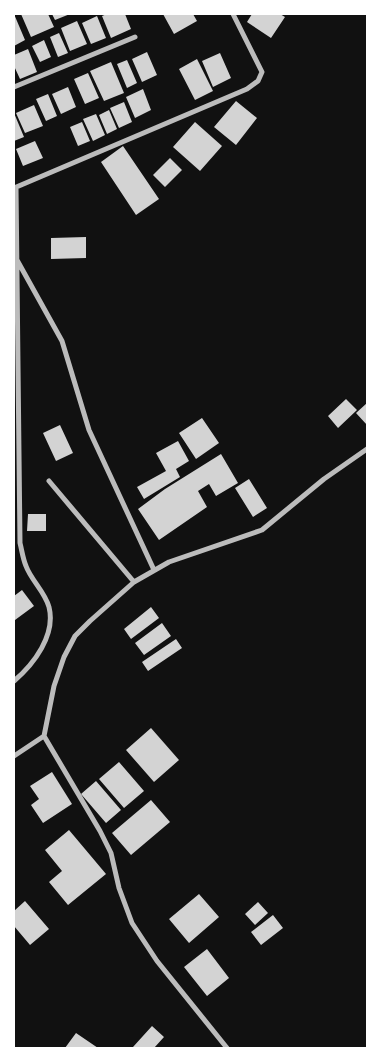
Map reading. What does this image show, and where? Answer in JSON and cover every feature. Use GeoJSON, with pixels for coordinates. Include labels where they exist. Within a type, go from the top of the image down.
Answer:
{"type":"FeatureCollection","features":[{"type":"Feature","properties":{"kind":"street"},"geometry":{"type":"LineString","coordinates":[[14,681],[37,655],[44,642],[50,622],[49,606],[26,566],[20,544],[16,406],[17,260],[15,188],[247,89],[258,81],[262,72],[233,14]]}},
{"type":"Feature","properties":{"kind":"street"},"geometry":{"type":"LineString","coordinates":[[14,87],[135,37]]}},
{"type":"Feature","properties":{"kind":"street"},"geometry":{"type":"LineString","coordinates":[[17,260],[62,341],[89,430],[154,570]]}},
{"type":"Feature","properties":{"kind":"street"},"geometry":{"type":"LineString","coordinates":[[228,1048],[157,961],[132,923],[119,888],[111,853],[44,736],[54,686],[64,657],[75,636],[134,582],[169,562],[191,553],[262,530],[324,479],[367,449]]}},
{"type":"Feature","properties":{"kind":"street"},"geometry":{"type":"LineString","coordinates":[[49,481],[134,582]]}},
{"type":"Feature","properties":{"kind":"street"},"geometry":{"type":"LineString","coordinates":[[14,756],[44,736]]}},
{"type":"Feature","properties":{"kind":"building"},"geometry":{"type":"Polygon","coordinates":[[[14,14],[25,40],[14,46],[14,14]]]}},
{"type":"Feature","properties":{"kind":"building"},"geometry":{"type":"Polygon","coordinates":[[[21,14],[48,14],[54,27],[31,37],[21,14]]]}},
{"type":"Feature","properties":{"kind":"building"},"geometry":{"type":"Polygon","coordinates":[[[52,14],[70,14],[55,20],[52,14]]]}},
{"type":"Feature","properties":{"kind":"building"},"geometry":{"type":"Polygon","coordinates":[[[107,14],[125,14],[131,29],[111,38],[102,16],[107,14]]]}},
{"type":"Feature","properties":{"kind":"building"},"geometry":{"type":"Polygon","coordinates":[[[163,14],[193,14],[197,21],[174,34],[163,14]]]}},
{"type":"Feature","properties":{"kind":"building"},"geometry":{"type":"Polygon","coordinates":[[[252,14],[280,14],[285,17],[271,38],[247,22],[252,14]]]}},
{"type":"Feature","properties":{"kind":"building"},"geometry":{"type":"Polygon","coordinates":[[[97,16],[106,38],[91,44],[82,23],[97,16]]]}},
{"type":"Feature","properties":{"kind":"building"},"geometry":{"type":"Polygon","coordinates":[[[77,21],[87,44],[70,51],[61,28],[77,21]]]}},
{"type":"Feature","properties":{"kind":"building"},"geometry":{"type":"Polygon","coordinates":[[[59,33],[68,53],[58,57],[50,37],[59,33]]]}},
{"type":"Feature","properties":{"kind":"building"},"geometry":{"type":"Polygon","coordinates":[[[44,40],[51,57],[40,62],[32,46],[44,40]]]}},
{"type":"Feature","properties":{"kind":"building"},"geometry":{"type":"Polygon","coordinates":[[[28,49],[37,72],[20,79],[14,66],[14,55],[28,49]]]}},
{"type":"Feature","properties":{"kind":"building"},"geometry":{"type":"Polygon","coordinates":[[[147,52],[157,75],[142,82],[132,59],[147,52]]]}},
{"type":"Feature","properties":{"kind":"building"},"geometry":{"type":"Polygon","coordinates":[[[220,53],[231,78],[213,87],[202,61],[220,53]]]}},
{"type":"Feature","properties":{"kind":"building"},"geometry":{"type":"Polygon","coordinates":[[[197,59],[213,91],[195,100],[179,69],[197,59]]]}},
{"type":"Feature","properties":{"kind":"building"},"geometry":{"type":"Polygon","coordinates":[[[127,60],[137,83],[127,88],[117,64],[127,60]]]}},
{"type":"Feature","properties":{"kind":"building"},"geometry":{"type":"Polygon","coordinates":[[[111,62],[124,93],[104,101],[90,71],[111,62]]]}},
{"type":"Feature","properties":{"kind":"building"},"geometry":{"type":"Polygon","coordinates":[[[88,73],[99,98],[85,104],[74,79],[88,73]]]}},
{"type":"Feature","properties":{"kind":"building"},"geometry":{"type":"Polygon","coordinates":[[[68,87],[76,107],[61,114],[52,94],[68,87]]]}},
{"type":"Feature","properties":{"kind":"building"},"geometry":{"type":"Polygon","coordinates":[[[143,89],[151,110],[135,118],[126,97],[143,89]]]}},
{"type":"Feature","properties":{"kind":"building"},"geometry":{"type":"Polygon","coordinates":[[[48,94],[57,116],[46,121],[36,99],[48,94]]]}},
{"type":"Feature","properties":{"kind":"building"},"geometry":{"type":"Polygon","coordinates":[[[236,101],[257,118],[236,145],[214,127],[236,101]]]}},
{"type":"Feature","properties":{"kind":"building"},"geometry":{"type":"Polygon","coordinates":[[[124,102],[132,122],[119,128],[110,108],[124,102]]]}},
{"type":"Feature","properties":{"kind":"building"},"geometry":{"type":"Polygon","coordinates":[[[34,105],[43,126],[25,133],[16,113],[34,105]]]}},
{"type":"Feature","properties":{"kind":"building"},"geometry":{"type":"Polygon","coordinates":[[[109,110],[117,129],[107,134],[99,115],[109,110]]]}},
{"type":"Feature","properties":{"kind":"building"},"geometry":{"type":"Polygon","coordinates":[[[14,113],[24,137],[14,141],[14,113]]]}},
{"type":"Feature","properties":{"kind":"building"},"geometry":{"type":"Polygon","coordinates":[[[96,114],[105,135],[93,141],[83,119],[96,114]]]}},
{"type":"Feature","properties":{"kind":"building"},"geometry":{"type":"Polygon","coordinates":[[[82,122],[90,141],[78,146],[70,127],[82,122]]]}},
{"type":"Feature","properties":{"kind":"building"},"geometry":{"type":"Polygon","coordinates":[[[195,122],[222,146],[200,171],[173,147],[195,122]]]}},
{"type":"Feature","properties":{"kind":"building"},"geometry":{"type":"Polygon","coordinates":[[[35,141],[43,158],[23,166],[16,149],[35,141]]]}},
{"type":"Feature","properties":{"kind":"building"},"geometry":{"type":"Polygon","coordinates":[[[123,146],[159,199],[136,215],[101,162],[123,146]]]}},
{"type":"Feature","properties":{"kind":"building"},"geometry":{"type":"Polygon","coordinates":[[[170,158],[182,170],[165,187],[153,175],[170,158]]]}},
{"type":"Feature","properties":{"kind":"building"},"geometry":{"type":"Polygon","coordinates":[[[86,237],[86,258],[51,259],[51,238],[86,237]]]}},
{"type":"Feature","properties":{"kind":"building"},"geometry":{"type":"Polygon","coordinates":[[[346,399],[357,410],[338,428],[328,416],[346,399]]]}},
{"type":"Feature","properties":{"kind":"building"},"geometry":{"type":"Polygon","coordinates":[[[367,403],[367,425],[356,413],[367,403]]]}},
{"type":"Feature","properties":{"kind":"building"},"geometry":{"type":"Polygon","coordinates":[[[202,418],[219,443],[196,459],[179,433],[202,418]]]}},
{"type":"Feature","properties":{"kind":"building"},"geometry":{"type":"Polygon","coordinates":[[[60,425],[73,453],[56,461],[43,433],[60,425]]]}},
{"type":"Feature","properties":{"kind":"building"},"geometry":{"type":"Polygon","coordinates":[[[178,441],[189,461],[176,469],[180,477],[144,499],[137,487],[166,471],[156,453],[178,441]]]}},
{"type":"Feature","properties":{"kind":"building"},"geometry":{"type":"Polygon","coordinates":[[[221,454],[238,483],[216,496],[209,484],[198,491],[207,507],[159,540],[138,509],[165,489],[221,454]]]}},
{"type":"Feature","properties":{"kind":"building"},"geometry":{"type":"Polygon","coordinates":[[[249,479],[267,508],[253,517],[235,488],[249,479]]]}},
{"type":"Feature","properties":{"kind":"building"},"geometry":{"type":"Polygon","coordinates":[[[28,514],[46,514],[46,531],[27,531],[28,514]]]}},
{"type":"Feature","properties":{"kind":"building"},"geometry":{"type":"Polygon","coordinates":[[[22,590],[34,606],[15,620],[14,596],[22,590]]]}},
{"type":"Feature","properties":{"kind":"building"},"geometry":{"type":"Polygon","coordinates":[[[151,607],[159,618],[131,639],[124,629],[151,607]]]}},
{"type":"Feature","properties":{"kind":"building"},"geometry":{"type":"Polygon","coordinates":[[[162,623],[171,636],[144,655],[135,643],[162,623]]]}},
{"type":"Feature","properties":{"kind":"building"},"geometry":{"type":"Polygon","coordinates":[[[176,639],[182,648],[148,671],[142,662],[176,639]]]}},
{"type":"Feature","properties":{"kind":"building"},"geometry":{"type":"Polygon","coordinates":[[[151,728],[179,760],[154,782],[126,750],[151,728]]]}},
{"type":"Feature","properties":{"kind":"building"},"geometry":{"type":"Polygon","coordinates":[[[119,762],[144,791],[124,808],[99,779],[119,762]]]}},
{"type":"Feature","properties":{"kind":"building"},"geometry":{"type":"Polygon","coordinates":[[[52,772],[72,804],[43,823],[31,805],[39,799],[30,786],[52,772]]]}},
{"type":"Feature","properties":{"kind":"building"},"geometry":{"type":"Polygon","coordinates":[[[96,781],[121,810],[106,823],[81,794],[96,781]]]}},
{"type":"Feature","properties":{"kind":"building"},"geometry":{"type":"Polygon","coordinates":[[[151,800],[170,822],[131,855],[112,833],[151,800]]]}},
{"type":"Feature","properties":{"kind":"building"},"geometry":{"type":"Polygon","coordinates":[[[69,830],[106,874],[68,905],[49,882],[62,871],[45,850],[69,830]]]}},
{"type":"Feature","properties":{"kind":"building"},"geometry":{"type":"Polygon","coordinates":[[[199,894],[219,917],[189,943],[169,919],[199,894]]]}},
{"type":"Feature","properties":{"kind":"building"},"geometry":{"type":"Polygon","coordinates":[[[25,901],[49,929],[30,945],[14,926],[14,911],[25,901]]]}},
{"type":"Feature","properties":{"kind":"building"},"geometry":{"type":"Polygon","coordinates":[[[258,902],[268,913],[255,925],[245,914],[258,902]]]}},
{"type":"Feature","properties":{"kind":"building"},"geometry":{"type":"Polygon","coordinates":[[[273,915],[283,928],[261,945],[251,932],[273,915]]]}},
{"type":"Feature","properties":{"kind":"building"},"geometry":{"type":"Polygon","coordinates":[[[207,949],[229,978],[207,996],[184,967],[207,949]]]}},
{"type":"Feature","properties":{"kind":"building"},"geometry":{"type":"Polygon","coordinates":[[[152,1026],[164,1037],[154,1048],[134,1048],[133,1047],[152,1026]]]}},
{"type":"Feature","properties":{"kind":"building"},"geometry":{"type":"Polygon","coordinates":[[[76,1033],[98,1048],[65,1048],[76,1033]]]}}]}
